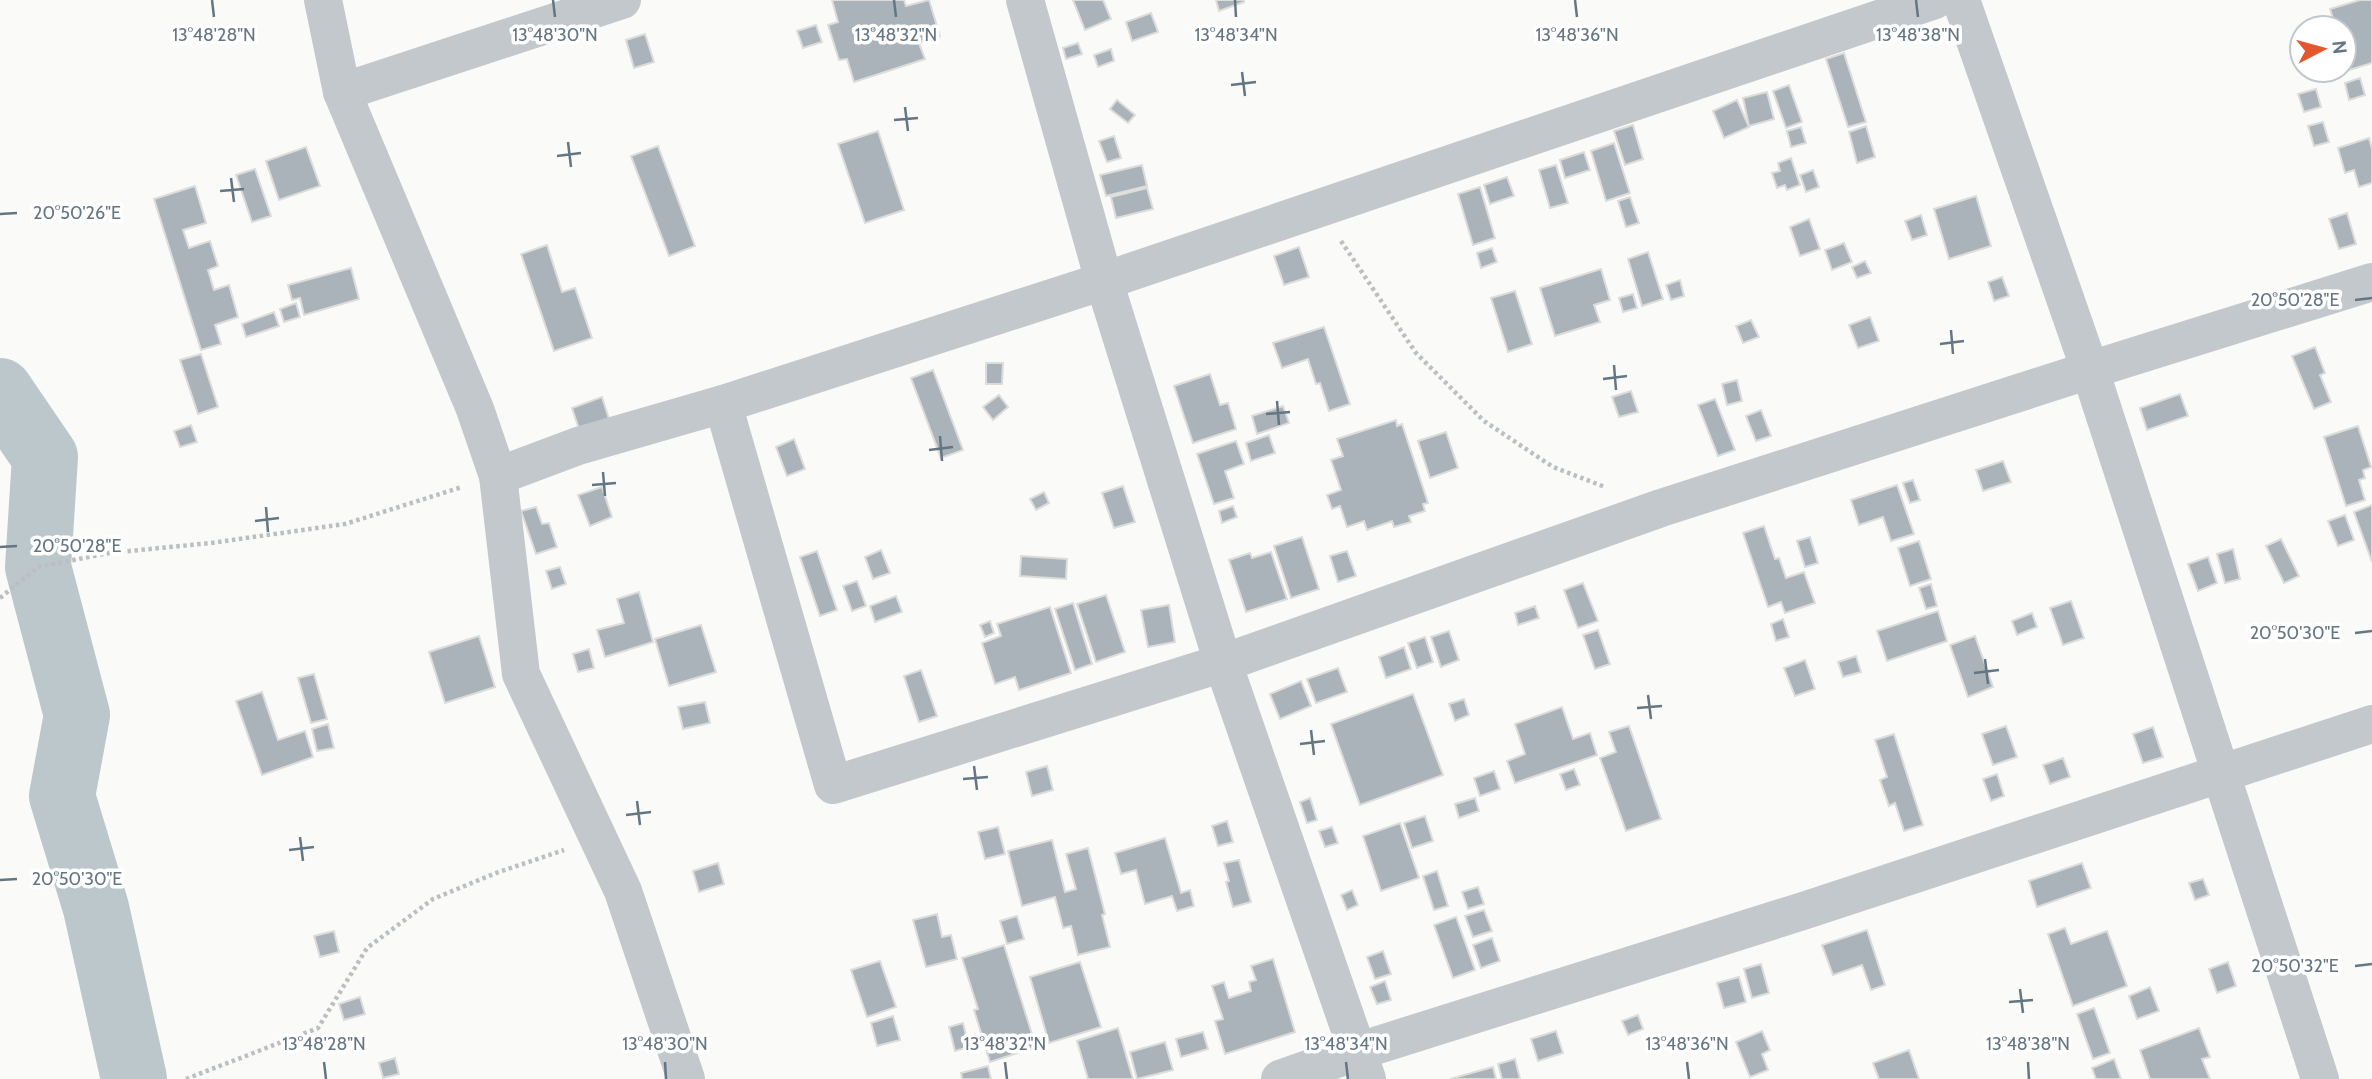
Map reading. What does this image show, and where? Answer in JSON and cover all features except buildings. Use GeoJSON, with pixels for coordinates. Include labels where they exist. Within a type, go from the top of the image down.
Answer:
{"type":"FeatureCollection","features":[{"type":"Feature","properties":{"kind":"street"},"geometry":{"type":"LineString","coordinates":[[323,0],[342,92],[475,409],[498,476],[521,674],[623,891],[686,1079]]}},
{"type":"Feature","properties":{"kind":"street"},"geometry":{"type":"LineString","coordinates":[[342,92],[622,0]]}},
{"type":"Feature","properties":{"kind":"street"},"geometry":{"type":"LineString","coordinates":[[1025,0],[1104,281],[1223,663],[1363,1065]]}},
{"type":"Feature","properties":{"kind":"street"},"geometry":{"type":"LineString","coordinates":[[498,476],[578,446],[723,404],[1104,281],[1935,0]]}},
{"type":"Feature","properties":{"kind":"street"},"geometry":{"type":"LineString","coordinates":[[1961,0],[2090,370],[2223,773],[2320,1079]]}},
{"type":"Feature","properties":{"kind":"street"},"geometry":{"type":"LineString","coordinates":[[723,404],[833,785],[1223,663],[1661,508],[2372,282]]}},
{"type":"Feature","properties":{"kind":"street"},"geometry":{"type":"LineString","coordinates":[[1280,1079],[1363,1065],[1790,915],[2372,724]]}},
{"type":"Feature","properties":{"kind":"path"},"geometry":{"type":"LineString","coordinates":[[1319,209],[1416,353],[1484,421],[1553,467],[1661,508]]}},
{"type":"Feature","properties":{"kind":"path"},"geometry":{"type":"LineString","coordinates":[[0,598],[38,567],[109,553],[345,524],[498,476]]}},
{"type":"Feature","properties":{"kind":"path"},"geometry":{"type":"LineString","coordinates":[[186,1079],[318,1028],[367,948],[433,899],[496,873],[599,839]]}},
{"type":"Feature","properties":{"kind":"waterway"},"geometry":{"type":"LineString","coordinates":[[0,391],[45,457],[38,567],[77,715],[62,796],[96,908],[134,1079]]}}]}
